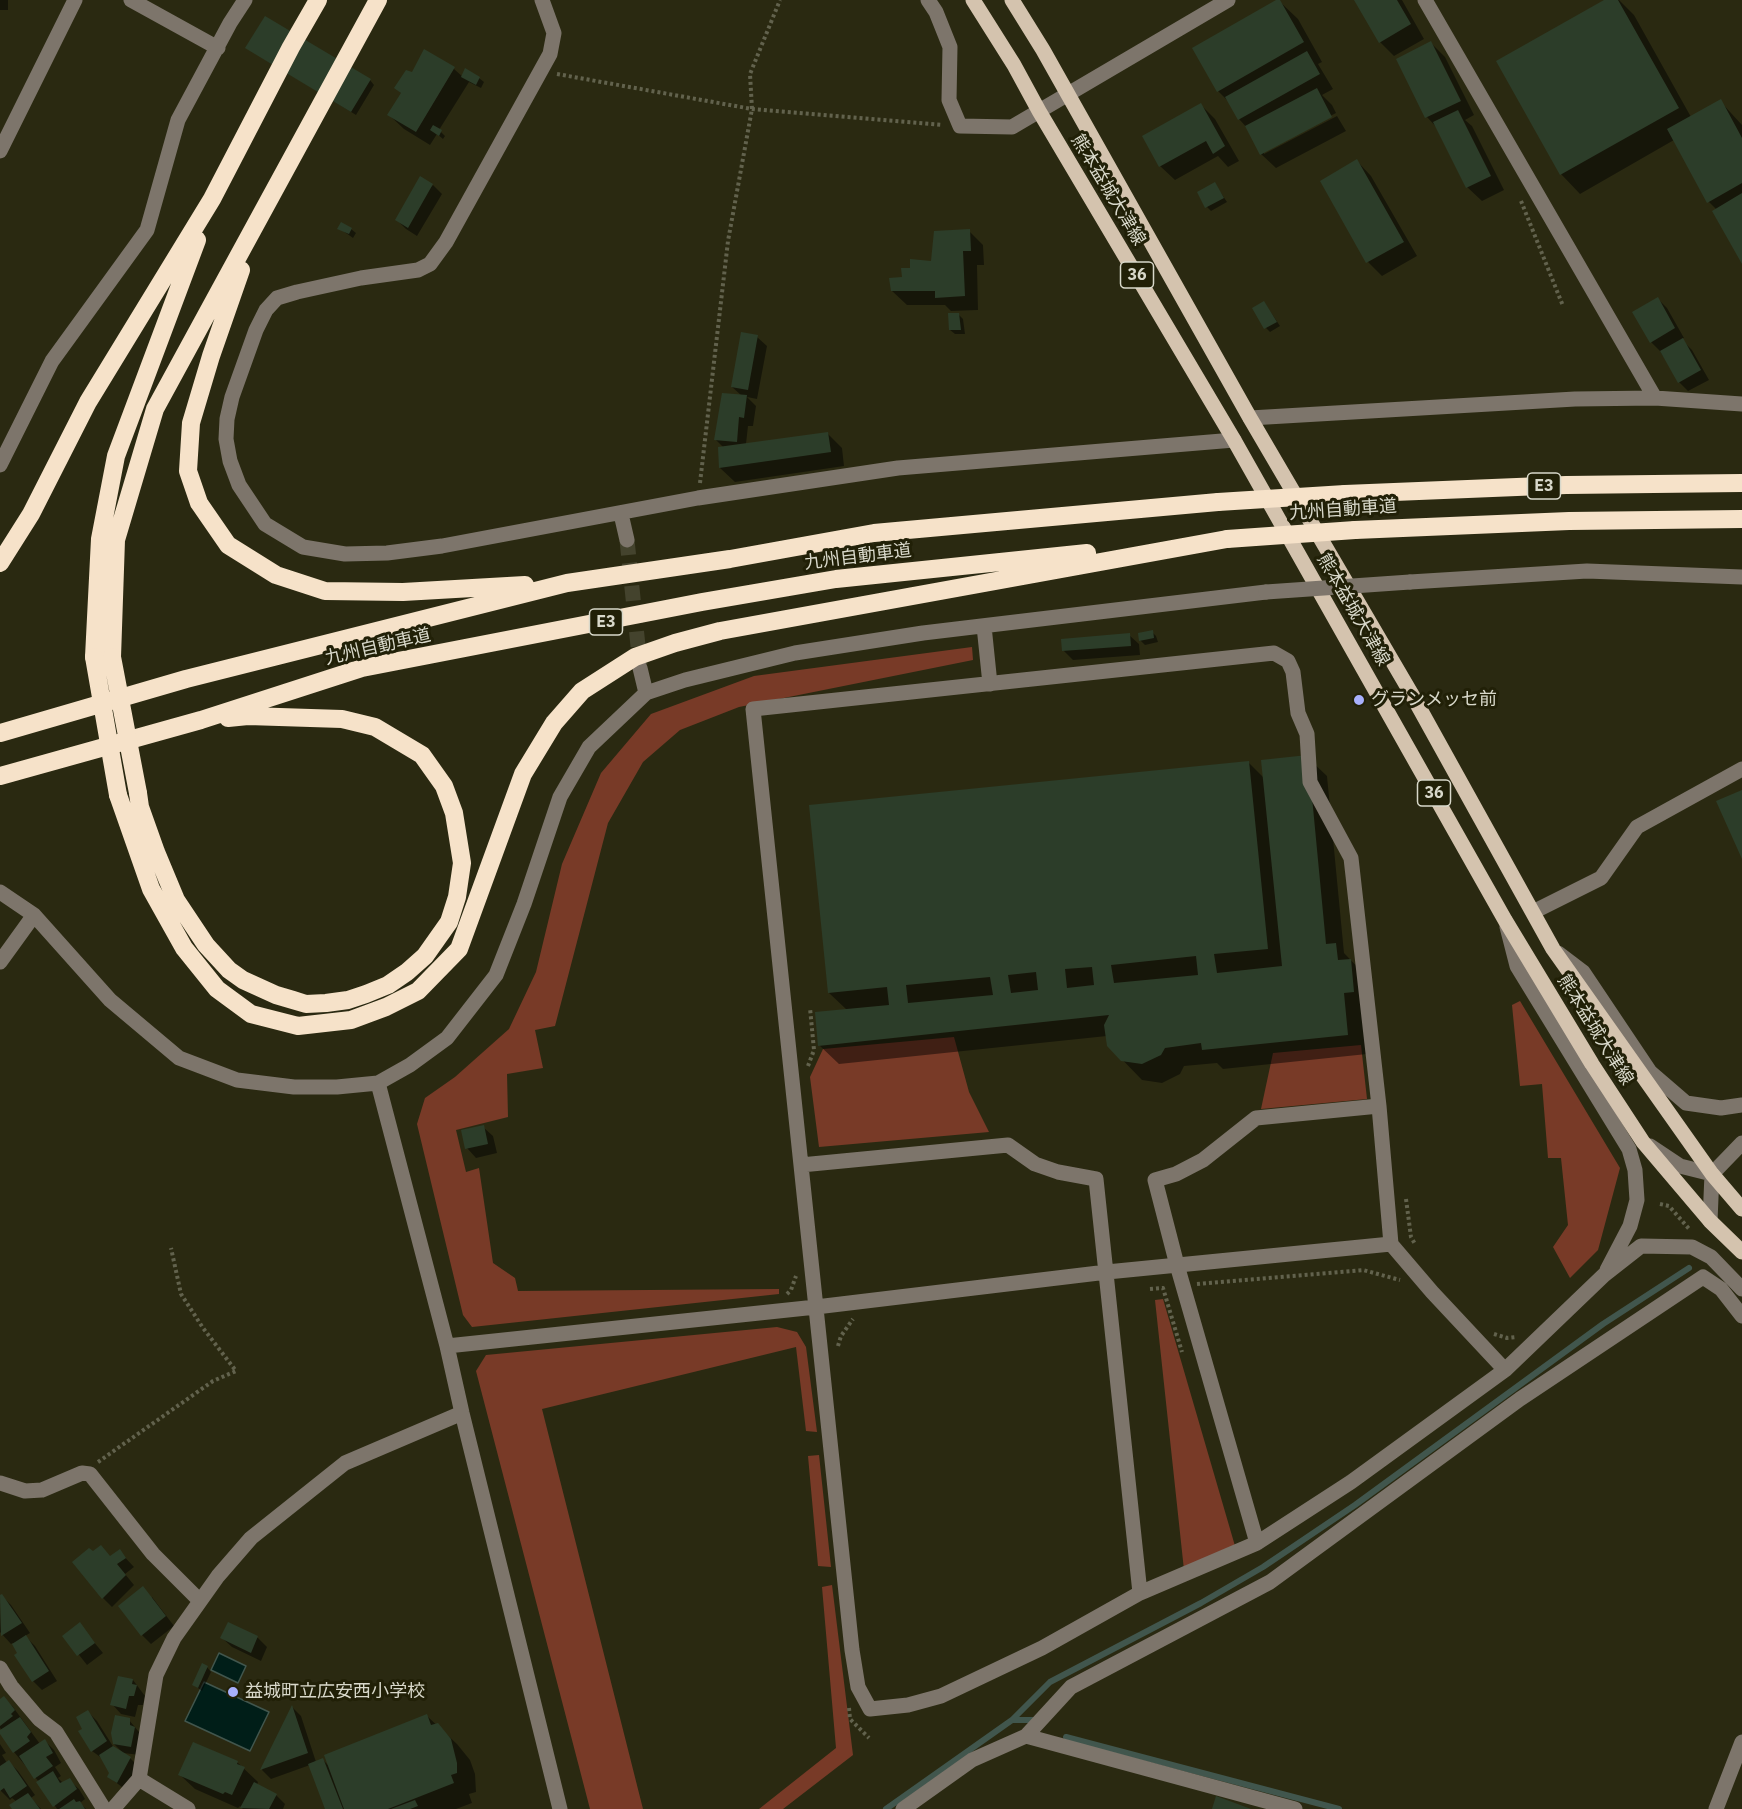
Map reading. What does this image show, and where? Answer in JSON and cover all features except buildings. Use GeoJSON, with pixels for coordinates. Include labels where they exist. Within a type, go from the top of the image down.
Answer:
{"type":"FeatureCollection","features":[{"type":"Feature","properties":{"kind":"highway"},"geometry":{"type":"LineString","coordinates":[[0,563],[31,514],[88,402],[212,199],[318,0]]}},
{"type":"Feature","properties":{"kind":"highway"},"geometry":{"type":"LineString","coordinates":[[201,720],[248,716],[342,719],[375,727],[422,755],[444,786],[454,813],[462,863],[457,897],[449,922],[425,956],[388,985],[348,1000],[327,1004],[306,1004],[276,995],[243,980],[229,970],[206,945],[176,900],[156,852],[140,807],[103,657],[116,540],[155,409],[334,76],[378,0]]}},
{"type":"Feature","properties":{"kind":"highway"},"geometry":{"type":"LineString","coordinates":[[212,199],[116,456],[100,539],[103,657],[118,795],[151,889],[184,948],[217,989],[251,1014],[298,1026],[351,1020],[386,1007],[418,991],[459,949],[523,774],[554,723],[582,691],[635,657],[720,631],[1227,539]]}},
{"type":"Feature","properties":{"kind":"highway"},"geometry":{"type":"LineString","coordinates":[[258,220],[211,356],[191,423],[188,471],[199,503],[228,545],[276,575],[325,591],[403,592],[567,583]]}},
{"type":"Feature","properties":{"kind":"highway","name":"九州自動車道"},"geometry":{"type":"LineString","coordinates":[[0,733],[186,679],[567,583],[730,559],[874,533],[1218,502],[1346,494],[1566,485],[1742,483]]}},
{"type":"Feature","properties":{"kind":"highway","name":"九州自動車道"},"geometry":{"type":"LineString","coordinates":[[0,776],[201,720],[362,668],[702,602],[836,579],[1227,539],[1355,530],[1569,520],[1742,519]]}},
{"type":"Feature","properties":{"kind":"main road","name":"熊本益城大津線"},"geometry":{"type":"LineString","coordinates":[[973,0],[1014,65],[1234,440],[1505,921],[1592,1064],[1643,1142],[1710,1221],[1742,1252]]}},
{"type":"Feature","properties":{"kind":"main road","name":"熊本益城大津線"},"geometry":{"type":"LineString","coordinates":[[1012,0],[1250,418],[1411,693],[1553,949],[1712,1174],[1742,1209]]}},
{"type":"Feature","properties":{"kind":"street"},"geometry":{"type":"LineString","coordinates":[[0,151],[75,0]]}},
{"type":"Feature","properties":{"kind":"street"},"geometry":{"type":"LineString","coordinates":[[131,0],[218,48]]}},
{"type":"Feature","properties":{"kind":"street"},"geometry":{"type":"LineString","coordinates":[[0,465],[52,361],[147,230],[178,120],[230,23],[245,0]]}},
{"type":"Feature","properties":{"kind":"street"},"geometry":{"type":"LineString","coordinates":[[543,0],[554,33],[550,54],[446,242],[430,264],[418,270],[361,278],[297,292],[277,298],[266,310],[256,330],[232,398],[227,419],[226,439],[230,461],[240,485],[265,524],[303,547],[345,554],[387,553],[442,546],[698,498],[898,468],[1234,440]]}},
{"type":"Feature","properties":{"kind":"street"},"geometry":{"type":"LineString","coordinates":[[928,0],[936,12],[950,47],[949,100],[960,126],[1012,127],[1227,0]]}},
{"type":"Feature","properties":{"kind":"street"},"geometry":{"type":"LineString","coordinates":[[1425,0],[1655,398]]}},
{"type":"Feature","properties":{"kind":"street"},"geometry":{"type":"LineString","coordinates":[[1250,418],[1575,399],[1655,398],[1742,404]]}},
{"type":"Feature","properties":{"kind":"street"},"geometry":{"type":"LineString","coordinates":[[621,514],[627,540]]}},
{"type":"Feature","properties":{"kind":"street"},"geometry":{"type":"LineString","coordinates":[[0,892],[34,915],[110,1000],[179,1058],[237,1080],[294,1087],[337,1087],[378,1083],[410,1065],[447,1038],[496,975],[524,904],[560,797],[589,747],[646,693],[685,680],[795,653],[923,633],[1266,592],[1587,571],[1742,578]]}},
{"type":"Feature","properties":{"kind":"street"},"geometry":{"type":"LineString","coordinates":[[984,626],[990,684]]}},
{"type":"Feature","properties":{"kind":"street"},"geometry":{"type":"LineString","coordinates":[[1505,1370],[1432,1292],[1391,1244],[1379,1106],[1352,858],[1310,782],[1307,734],[1298,713],[1293,672],[1288,661],[1274,653],[753,709],[852,1650],[858,1687],[870,1709],[908,1705],[941,1696],[1042,1648],[1140,1593],[1257,1543],[1351,1482],[1505,1370],[1604,1275],[1641,1246],[1692,1247],[1711,1257],[1742,1289]]}},
{"type":"Feature","properties":{"kind":"street"},"geometry":{"type":"LineString","coordinates":[[640,668],[646,693]]}},
{"type":"Feature","properties":{"kind":"street"},"geometry":{"type":"LineString","coordinates":[[1533,912],[1601,878],[1637,827],[1742,769]]}},
{"type":"Feature","properties":{"kind":"street"},"geometry":{"type":"LineString","coordinates":[[0,962],[34,915]]}},
{"type":"Feature","properties":{"kind":"street"},"geometry":{"type":"LineString","coordinates":[[1505,921],[1517,966],[1629,1149],[1635,1170],[1637,1200],[1630,1226],[1604,1275]]}},
{"type":"Feature","properties":{"kind":"street"},"geometry":{"type":"LineString","coordinates":[[1553,949],[1582,972],[1650,1072],[1686,1103],[1721,1108],[1742,1105]]}},
{"type":"Feature","properties":{"kind":"street"},"geometry":{"type":"LineString","coordinates":[[378,1083],[447,1346],[560,1809]]}},
{"type":"Feature","properties":{"kind":"street"},"geometry":{"type":"LineString","coordinates":[[1257,1543],[1155,1180],[1176,1174],[1203,1160],[1256,1118],[1379,1106]]}},
{"type":"Feature","properties":{"kind":"street"},"geometry":{"type":"LineString","coordinates":[[1643,1142],[1680,1167],[1712,1174]]}},
{"type":"Feature","properties":{"kind":"street"},"geometry":{"type":"LineString","coordinates":[[1710,1221],[1712,1174],[1742,1143]]}},
{"type":"Feature","properties":{"kind":"street"},"geometry":{"type":"LineString","coordinates":[[801,1165],[1008,1144],[1035,1164],[1058,1172],[1096,1179],[1140,1593]]}},
{"type":"Feature","properties":{"kind":"street"},"geometry":{"type":"LineString","coordinates":[[447,1346],[816,1307],[1177,1264],[1391,1244]]}},
{"type":"Feature","properties":{"kind":"street"},"geometry":{"type":"LineString","coordinates":[[903,1809],[972,1760],[1026,1736],[1071,1687],[1270,1582],[1520,1399],[1702,1277],[1721,1290],[1742,1316]]}},
{"type":"Feature","properties":{"kind":"street"},"geometry":{"type":"LineString","coordinates":[[113,1809],[139,1779],[156,1675],[174,1638],[218,1576],[251,1538],[345,1463],[462,1413]]}},
{"type":"Feature","properties":{"kind":"street"},"geometry":{"type":"LineString","coordinates":[[0,1483],[25,1491],[42,1490],[82,1473],[90,1474],[153,1554],[200,1601]]}},
{"type":"Feature","properties":{"kind":"street"},"geometry":{"type":"LineString","coordinates":[[0,1668],[11,1686],[39,1719],[56,1732],[104,1809]]}},
{"type":"Feature","properties":{"kind":"street"},"geometry":{"type":"LineString","coordinates":[[1026,1736],[1295,1809]]}},
{"type":"Feature","properties":{"kind":"street"},"geometry":{"type":"LineString","coordinates":[[1716,1809],[1742,1742]]}},
{"type":"Feature","properties":{"kind":"street"},"geometry":{"type":"LineString","coordinates":[[139,1779],[188,1809]]}},
{"type":"Feature","properties":{"kind":"path"},"geometry":{"type":"LineString","coordinates":[[698,498],[728,242],[752,109],[750,74],[780,0]]}},
{"type":"Feature","properties":{"kind":"path"},"geometry":{"type":"LineString","coordinates":[[539,71],[752,109],[960,126]]}},
{"type":"Feature","properties":{"kind":"path"},"geometry":{"type":"LineString","coordinates":[[1532,186],[1520,202],[1563,306]]}},
{"type":"Feature","properties":{"kind":"path"},"geometry":{"type":"LineString","coordinates":[[807,1068],[814,1050],[810,1008]]}},
{"type":"Feature","properties":{"kind":"path"},"geometry":{"type":"LineString","coordinates":[[1405,1194],[1411,1237],[1420,1252]]}},
{"type":"Feature","properties":{"kind":"path"},"geometry":{"type":"LineString","coordinates":[[1660,1204],[1670,1206],[1690,1230],[1690,1237]]}},
{"type":"Feature","properties":{"kind":"path"},"geometry":{"type":"LineString","coordinates":[[82,1473],[213,1381],[236,1371],[203,1328],[181,1294],[171,1248]]}},
{"type":"Feature","properties":{"kind":"path"},"geometry":{"type":"LineString","coordinates":[[1191,1284],[1363,1269],[1402,1280]]}},
{"type":"Feature","properties":{"kind":"path"},"geometry":{"type":"LineString","coordinates":[[784,1297],[791,1290],[797,1271]]}},
{"type":"Feature","properties":{"kind":"path"},"geometry":{"type":"LineString","coordinates":[[1163,1288],[1173,1287]]}},
{"type":"Feature","properties":{"kind":"path"},"geometry":{"type":"LineString","coordinates":[[839,1356],[838,1345],[841,1336],[856,1316]]}},
{"type":"Feature","properties":{"kind":"path"},"geometry":{"type":"LineString","coordinates":[[1484,1330],[1506,1338],[1525,1336]]}},
{"type":"Feature","properties":{"kind":"shaded area"},"geometry":{"type":"Polygon","coordinates":[[[972,647],[973,660],[739,707],[680,730],[643,762],[608,823],[555,1026],[535,1030],[543,1068],[507,1074],[508,1117],[456,1130],[466,1172],[479,1168],[493,1263],[515,1278],[518,1291],[779,1289],[779,1294],[472,1327],[463,1315],[417,1124],[425,1098],[455,1077],[509,1029],[536,972],[562,864],[601,773],[651,714],[754,676],[972,647]]]}},
{"type":"Feature","properties":{"kind":"shaded area"},"geometry":{"type":"Polygon","coordinates":[[[1520,1001],[1620,1168],[1598,1250],[1570,1278],[1553,1247],[1568,1225],[1561,1158],[1548,1158],[1542,1084],[1520,1086],[1512,1005],[1520,1001]]]}},
{"type":"Feature","properties":{"kind":"shaded area"},"geometry":{"type":"Polygon","coordinates":[[[954,1037],[969,1092],[989,1132],[819,1147],[810,1077],[823,1049],[954,1037]]]}},
{"type":"Feature","properties":{"kind":"shaded area"},"geometry":{"type":"Polygon","coordinates":[[[1361,1045],[1367,1099],[1261,1109],[1273,1053],[1361,1045]]]}},
{"type":"Feature","properties":{"kind":"shaded area"},"geometry":{"type":"Polygon","coordinates":[[[1163,1299],[1235,1546],[1184,1570],[1155,1300],[1163,1299]]]}},
{"type":"Feature","properties":{"kind":"shaded area"},"geometry":{"type":"Polygon","coordinates":[[[777,1327],[797,1332],[806,1347],[817,1432],[806,1431],[796,1347],[542,1409],[643,1809],[590,1809],[476,1371],[486,1355],[777,1327]]]}},
{"type":"Feature","properties":{"kind":"shaded area"},"geometry":{"type":"Polygon","coordinates":[[[819,1455],[831,1567],[818,1566],[808,1456],[819,1455]]]}},
{"type":"Feature","properties":{"kind":"shaded area"},"geometry":{"type":"Polygon","coordinates":[[[832,1585],[853,1755],[783,1809],[759,1809],[836,1748],[822,1587],[832,1585]]]}},
{"type":"Feature","properties":{"kind":"water"},"geometry":{"type":"Polygon","coordinates":[[[219,1653],[246,1666],[238,1683],[211,1670],[219,1653]]]}},
{"type":"Feature","properties":{"kind":"water"},"geometry":{"type":"Polygon","coordinates":[[[204,1682],[269,1712],[250,1751],[185,1721],[204,1682]]]}},
{"type":"Feature","properties":{"kind":"waterway"},"geometry":{"type":"LineString","coordinates":[[886,1809],[1012,1720],[1050,1682],[1201,1603],[1263,1567],[1355,1505],[1603,1324],[1689,1268]]}},
{"type":"Feature","properties":{"kind":"waterway"},"geometry":{"type":"LineString","coordinates":[[1013,1720],[1037,1720]]}},
{"type":"Feature","properties":{"kind":"waterway"},"geometry":{"type":"LineString","coordinates":[[1066,1737],[1339,1809]]}},
{"type":"Feature","properties":{"kind":"tunnel"},"geometry":{"type":"LineString","coordinates":[[627,540],[640,665]]}},
{"type":"Feature","properties":{"kind":"place","name":"グランメッセ前"},"geometry":{"type":"Point","coordinates":[1359,700]}},
{"type":"Feature","properties":{"kind":"place","name":"益城町立広安西小学校"},"geometry":{"type":"Point","coordinates":[233,1692]}}]}
